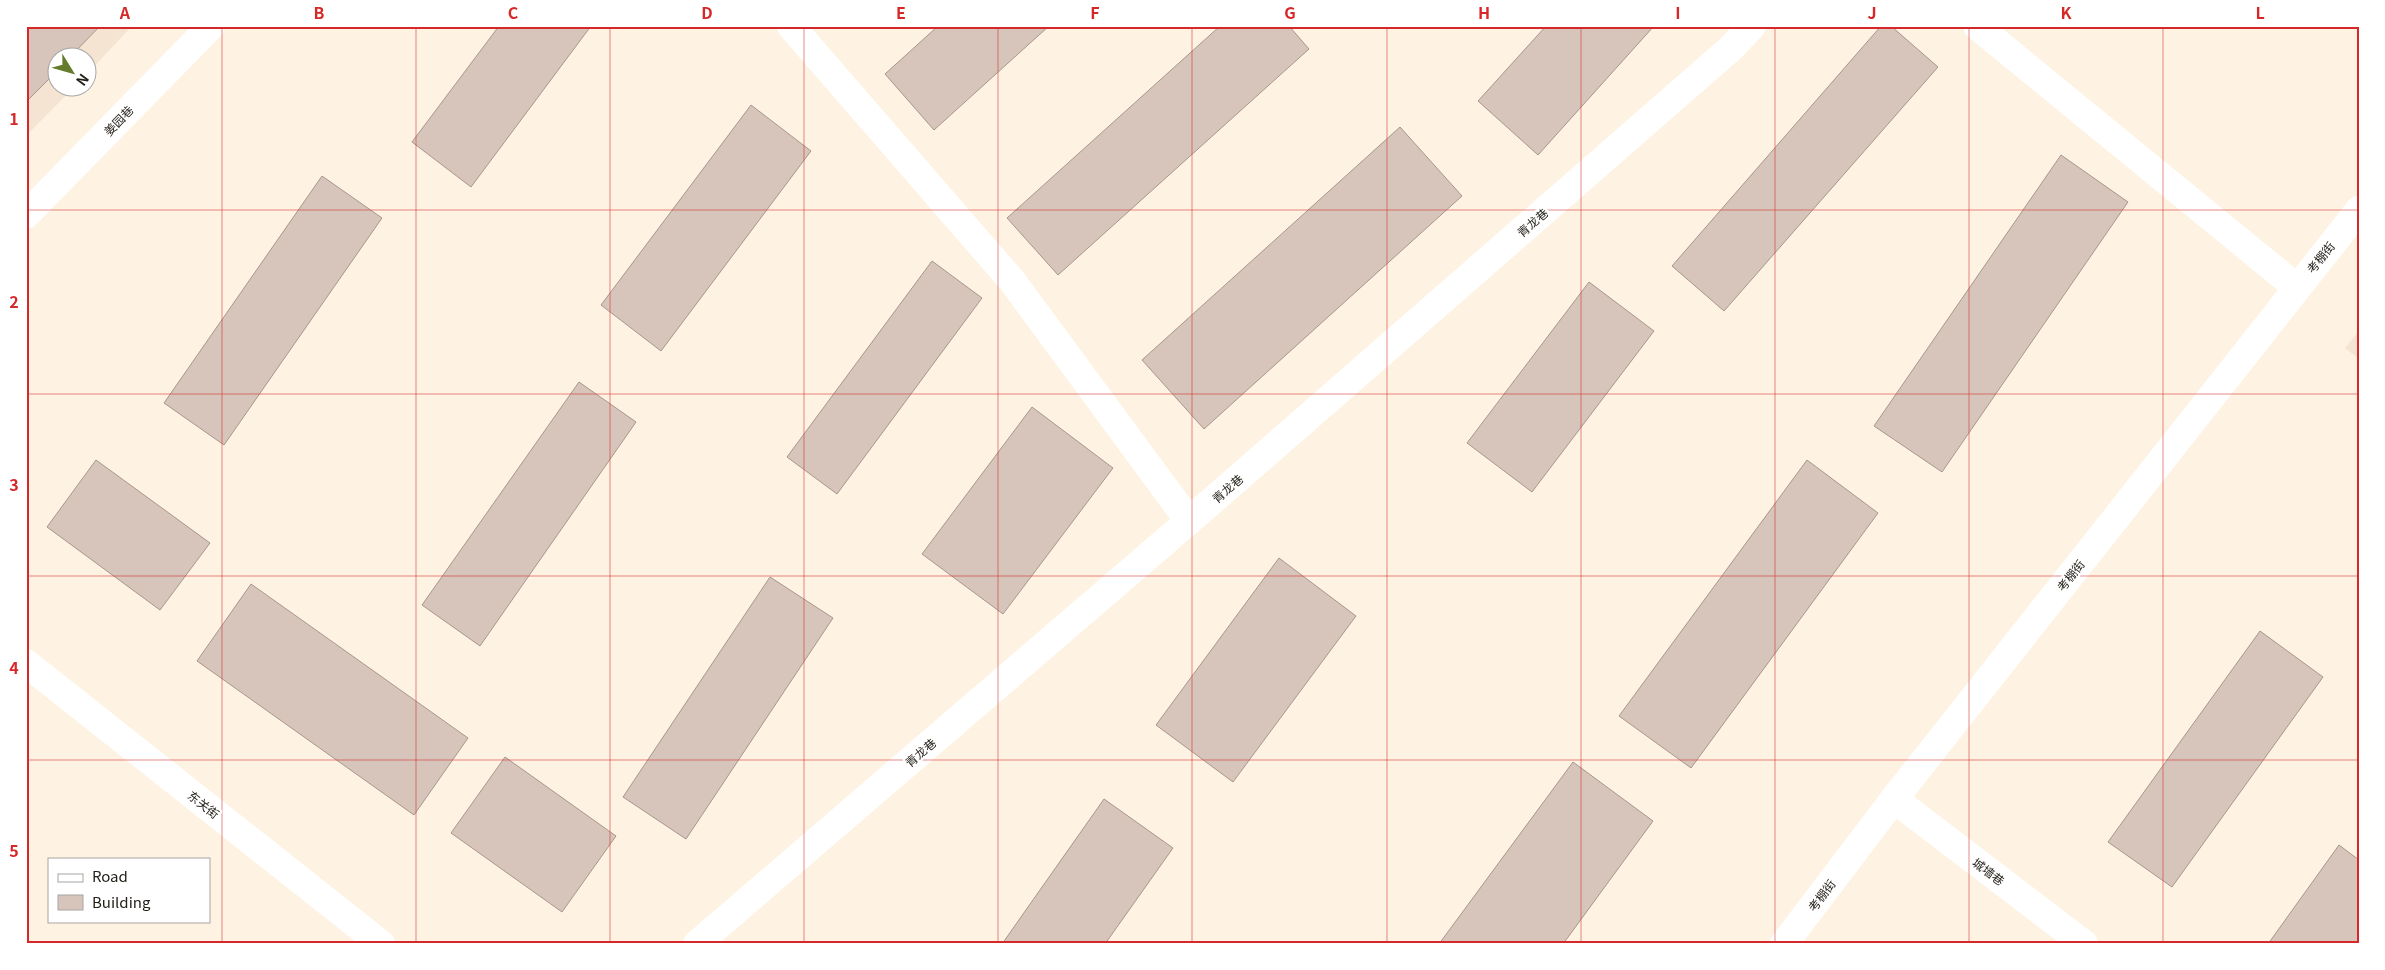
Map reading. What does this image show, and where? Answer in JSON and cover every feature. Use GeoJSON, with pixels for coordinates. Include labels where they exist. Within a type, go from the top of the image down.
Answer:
{"type":"FeatureCollection","features":[{"type":"Feature","properties":{"kind":"street","name":"姜园巷"},"geometry":{"type":"LineString","coordinates":[[26,215],[211,26]]}},
{"type":"Feature","properties":{"kind":"street"},"geometry":{"type":"LineString","coordinates":[[791,26],[1013,282],[1188,522]]}},
{"type":"Feature","properties":{"kind":"street","name":"青龙巷"},"geometry":{"type":"LineString","coordinates":[[697,944],[1188,522],[1730,50],[1752,26]]}},
{"type":"Feature","properties":{"kind":"street"},"geometry":{"type":"LineString","coordinates":[[1977,26],[2296,288]]}},
{"type":"Feature","properties":{"kind":"street","name":"考棚街"},"geometry":{"type":"LineString","coordinates":[[1784,944],[1894,798],[2359,210]]}},
{"type":"Feature","properties":{"kind":"street","name":"东关街"},"geometry":{"type":"LineString","coordinates":[[26,663],[381,944]]}},
{"type":"Feature","properties":{"kind":"street","name":"城墙巷"},"geometry":{"type":"LineString","coordinates":[[1894,798],[2084,944]]}},
{"type":"Feature","properties":{"kind":"shaded area"},"geometry":{"type":"Polygon","coordinates":[[[26,26],[132,26],[98,62],[98,48],[48,48],[48,98],[63,98],[26,136],[26,26]]]}},
{"type":"Feature","properties":{"kind":"shaded area"},"geometry":{"type":"Polygon","coordinates":[[[2359,331],[2359,359],[2345,348],[2359,331]]]}},
{"type":"Feature","properties":{"kind":"building"},"geometry":{"type":"Polygon","coordinates":[[[26,26],[100,26],[79,48],[48,48],[48,80],[26,102],[26,26]]]}},
{"type":"Feature","properties":{"kind":"building"},"geometry":{"type":"Polygon","coordinates":[[[499,26],[591,26],[471,187],[412,142],[499,26]]]}},
{"type":"Feature","properties":{"kind":"building"},"geometry":{"type":"Polygon","coordinates":[[[938,26],[1049,26],[934,130],[885,74],[938,26]]]}},
{"type":"Feature","properties":{"kind":"building"},"geometry":{"type":"Polygon","coordinates":[[[1220,26],[1289,26],[1309,49],[1058,275],[1007,218],[1220,26]]]}},
{"type":"Feature","properties":{"kind":"building"},"geometry":{"type":"Polygon","coordinates":[[[1546,26],[1654,26],[1538,155],[1478,101],[1546,26]]]}},
{"type":"Feature","properties":{"kind":"building"},"geometry":{"type":"Polygon","coordinates":[[[1881,26],[1891,26],[1938,67],[1724,311],[1672,266],[1881,26]]]}},
{"type":"Feature","properties":{"kind":"building"},"geometry":{"type":"Polygon","coordinates":[[[751,105],[811,151],[661,351],[601,305],[751,105]]]}},
{"type":"Feature","properties":{"kind":"building"},"geometry":{"type":"Polygon","coordinates":[[[1400,127],[1462,196],[1204,429],[1142,360],[1400,127]]]}},
{"type":"Feature","properties":{"kind":"building"},"geometry":{"type":"Polygon","coordinates":[[[2061,155],[2128,202],[1942,472],[1874,426],[2061,155]]]}},
{"type":"Feature","properties":{"kind":"building"},"geometry":{"type":"Polygon","coordinates":[[[322,176],[382,218],[224,445],[164,403],[322,176]]]}},
{"type":"Feature","properties":{"kind":"building"},"geometry":{"type":"Polygon","coordinates":[[[932,261],[982,298],[837,494],[787,457],[932,261]]]}},
{"type":"Feature","properties":{"kind":"building"},"geometry":{"type":"Polygon","coordinates":[[[1589,282],[1654,331],[1532,492],[1467,443],[1589,282]]]}},
{"type":"Feature","properties":{"kind":"building"},"geometry":{"type":"Polygon","coordinates":[[[579,382],[636,422],[480,646],[422,605],[579,382]]]}},
{"type":"Feature","properties":{"kind":"building"},"geometry":{"type":"Polygon","coordinates":[[[1032,407],[1113,468],[1003,614],[922,554],[1032,407]]]}},
{"type":"Feature","properties":{"kind":"building"},"geometry":{"type":"Polygon","coordinates":[[[96,460],[210,543],[160,610],[47,527],[96,460]]]}},
{"type":"Feature","properties":{"kind":"building"},"geometry":{"type":"Polygon","coordinates":[[[1807,460],[1878,513],[1691,768],[1619,716],[1807,460]]]}},
{"type":"Feature","properties":{"kind":"building"},"geometry":{"type":"Polygon","coordinates":[[[1279,558],[1356,616],[1233,782],[1156,725],[1279,558]]]}},
{"type":"Feature","properties":{"kind":"building"},"geometry":{"type":"Polygon","coordinates":[[[770,577],[833,618],[686,839],[623,797],[770,577]]]}},
{"type":"Feature","properties":{"kind":"building"},"geometry":{"type":"Polygon","coordinates":[[[251,584],[468,738],[414,815],[197,661],[251,584]]]}},
{"type":"Feature","properties":{"kind":"building"},"geometry":{"type":"Polygon","coordinates":[[[2260,631],[2323,677],[2172,887],[2108,842],[2260,631]]]}},
{"type":"Feature","properties":{"kind":"building"},"geometry":{"type":"Polygon","coordinates":[[[505,757],[616,836],[562,912],[451,833],[505,757]]]}},
{"type":"Feature","properties":{"kind":"building"},"geometry":{"type":"Polygon","coordinates":[[[1573,762],[1653,821],[1563,944],[1439,944],[1573,762]]]}},
{"type":"Feature","properties":{"kind":"building"},"geometry":{"type":"Polygon","coordinates":[[[1104,799],[1173,848],[1105,944],[1002,944],[1104,799]]]}},
{"type":"Feature","properties":{"kind":"building"},"geometry":{"type":"Polygon","coordinates":[[[2339,845],[2359,860],[2359,944],[2268,944],[2339,845]]]}}]}
